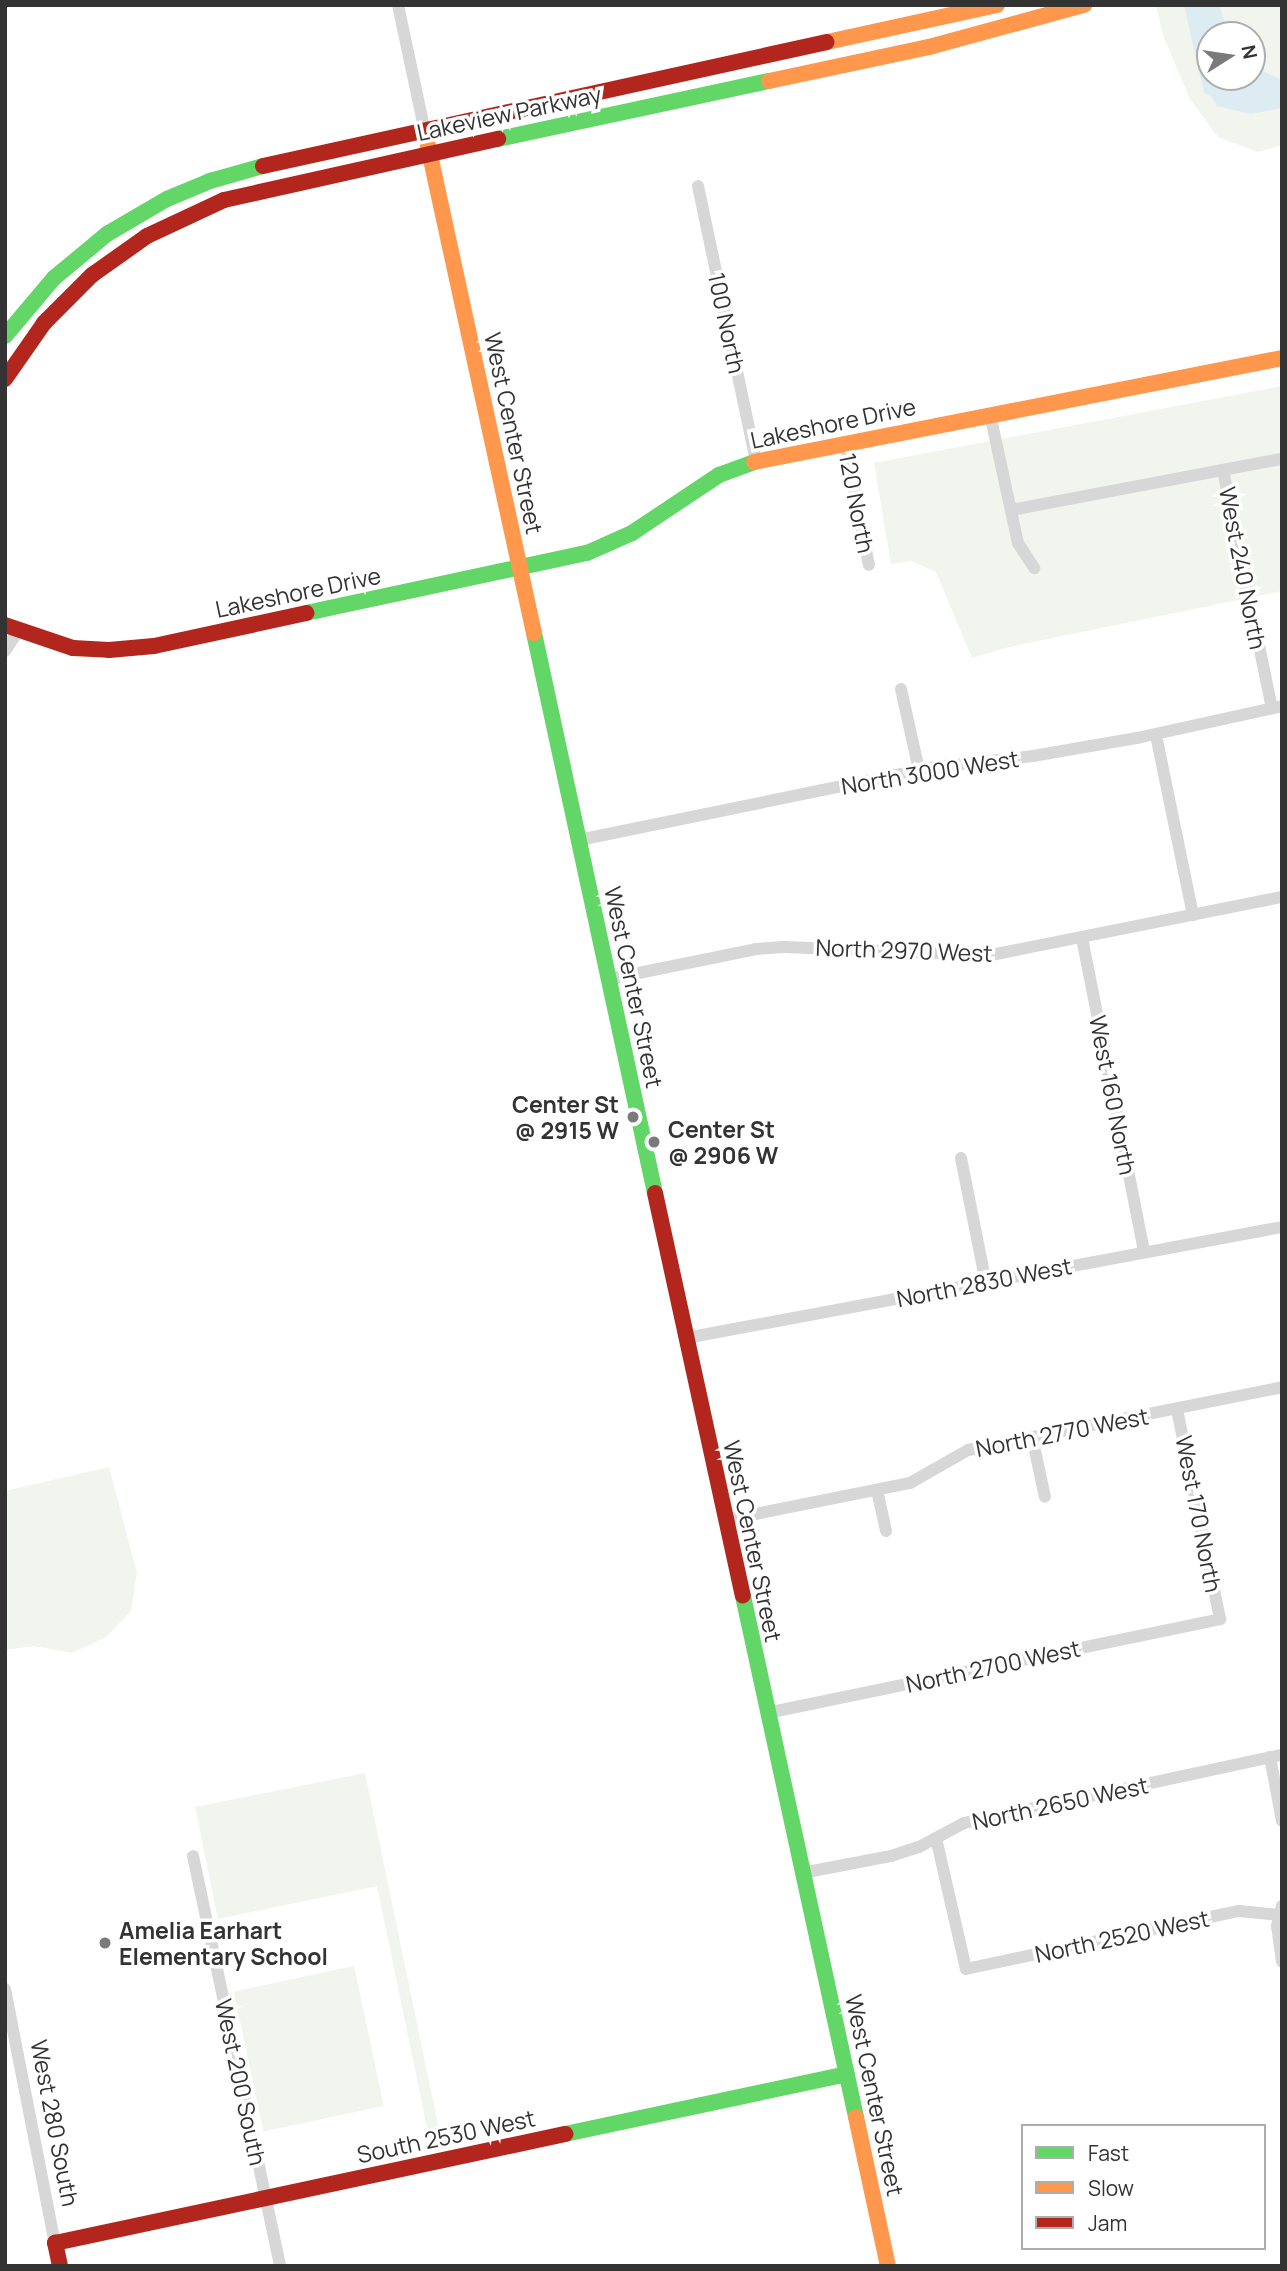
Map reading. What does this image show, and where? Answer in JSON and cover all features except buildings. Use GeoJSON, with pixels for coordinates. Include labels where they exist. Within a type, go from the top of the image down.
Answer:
{"type":"FeatureCollection","features":[{"type":"Feature","properties":{"kind":"street","name":"West Center Street"},"geometry":{"type":"LineString","coordinates":[[398,5],[888,2266]]}},
{"type":"Feature","properties":{"kind":"street","name":"Lakeview Parkway"},"geometry":{"type":"LineString","coordinates":[[5,336],[71,262],[107,234],[167,198],[231,174],[997,5]]}},
{"type":"Feature","properties":{"kind":"street","name":"Lakeview Parkway"},"geometry":{"type":"LineString","coordinates":[[5,379],[30,341],[75,290],[128,248],[172,222],[251,192],[929,47],[1084,5]]}},
{"type":"Feature","properties":{"kind":"street","name":"100 North"},"geometry":{"type":"LineString","coordinates":[[698,186],[755,461]]}},
{"type":"Feature","properties":{"kind":"street","name":"Lakeshore Drive"},"geometry":{"type":"LineString","coordinates":[[12,628],[73,648],[138,648],[572,557],[617,541],[711,480],[755,461],[1282,358]]}},
{"type":"Feature","properties":{"kind":"street"},"geometry":{"type":"LineString","coordinates":[[990,414],[1018,543],[1034,568]]}},
{"type":"Feature","properties":{"kind":"street","name":"120 North"},"geometry":{"type":"LineString","coordinates":[[845,442],[869,565]]}},
{"type":"Feature","properties":{"kind":"street"},"geometry":{"type":"LineString","coordinates":[[1011,510],[1282,459]]}},
{"type":"Feature","properties":{"kind":"street","name":"West 240 North"},"geometry":{"type":"LineString","coordinates":[[1223,470],[1277,707]]}},
{"type":"Feature","properties":{"kind":"street"},"geometry":{"type":"LineString","coordinates":[[5,651],[12,628]]}},
{"type":"Feature","properties":{"kind":"street"},"geometry":{"type":"LineString","coordinates":[[901,689],[919,770]]}},
{"type":"Feature","properties":{"kind":"street","name":"North 3000 West"},"geometry":{"type":"LineString","coordinates":[[579,840],[919,770],[1032,756],[1156,734],[1277,707]]}},
{"type":"Feature","properties":{"kind":"street"},"geometry":{"type":"LineString","coordinates":[[1156,734],[1193,915]]}},
{"type":"Feature","properties":{"kind":"street","name":"North 2970 West"},"geometry":{"type":"LineString","coordinates":[[609,979],[765,948],[991,955],[1282,897]]}},
{"type":"Feature","properties":{"kind":"street","name":"West 160 North"},"geometry":{"type":"LineString","coordinates":[[1082,938],[1144,1251]]}},
{"type":"Feature","properties":{"kind":"street"},"geometry":{"type":"LineString","coordinates":[[961,1158],[986,1283]]}},
{"type":"Feature","properties":{"kind":"street","name":"North 2830 West"},"geometry":{"type":"LineString","coordinates":[[686,1338],[1282,1227]]}},
{"type":"Feature","properties":{"kind":"street","name":"North 2770 West"},"geometry":{"type":"LineString","coordinates":[[726,1520],[911,1483],[968,1450],[1282,1387]]}},
{"type":"Feature","properties":{"kind":"street","name":"West 170 North"},"geometry":{"type":"LineString","coordinates":[[1177,1409],[1220,1619]]}},
{"type":"Feature","properties":{"kind":"street"},"geometry":{"type":"LineString","coordinates":[[1032,1437],[1045,1497]]}},
{"type":"Feature","properties":{"kind":"street"},"geometry":{"type":"LineString","coordinates":[[877,1490],[886,1531]]}},
{"type":"Feature","properties":{"kind":"street","name":"North 2700 West"},"geometry":{"type":"LineString","coordinates":[[767,1713],[1220,1619]]}},
{"type":"Feature","properties":{"kind":"street"},"geometry":{"type":"LineString","coordinates":[[1276,1756],[1282,1821]]}},
{"type":"Feature","properties":{"kind":"street","name":"North 2650 West"},"geometry":{"type":"LineString","coordinates":[[802,1873],[891,1856],[936,1838],[964,1823],[1276,1756]]}},
{"type":"Feature","properties":{"kind":"street","name":"North 2520 West"},"geometry":{"type":"LineString","coordinates":[[936,1838],[966,1969],[1239,1912],[1281,1910]]}},
{"type":"Feature","properties":{"kind":"street","name":"West 200 South"},"geometry":{"type":"LineString","coordinates":[[193,1856],[280,2266]]}},
{"type":"Feature","properties":{"kind":"street"},"geometry":{"type":"LineString","coordinates":[[1281,1910],[1277,1941],[1282,1962]]}},
{"type":"Feature","properties":{"kind":"street","name":"West 280 South"},"geometry":{"type":"LineString","coordinates":[[5,1989],[60,2266]]}},
{"type":"Feature","properties":{"kind":"street","name":"South 2530 West"},"geometry":{"type":"LineString","coordinates":[[55,2243],[847,2074]]}},
{"type":"Feature","properties":{"kind":"shaded area"},"geometry":{"type":"Polygon","coordinates":[[[1156,5],[1282,5],[1282,145],[1258,152],[1218,137],[1190,99],[1163,35],[1156,5]]]}},
{"type":"Feature","properties":{"kind":"shaded area"},"geometry":{"type":"Polygon","coordinates":[[[1184,5],[1219,5],[1224,21],[1196,21],[1196,58],[1184,5]]]}},
{"type":"Feature","properties":{"kind":"shaded area"},"geometry":{"type":"Polygon","coordinates":[[[1266,73],[1282,80],[1282,108],[1250,114],[1217,106],[1211,96],[1204,93],[1266,91],[1266,73]]]}},
{"type":"Feature","properties":{"kind":"shaded area"},"geometry":{"type":"Polygon","coordinates":[[[1282,386],[1282,591],[1009,647],[972,658],[936,572],[911,561],[891,564],[874,463],[1282,386]]]}},
{"type":"Feature","properties":{"kind":"shaded area"},"geometry":{"type":"Polygon","coordinates":[[[109,1467],[137,1573],[131,1611],[106,1637],[72,1653],[34,1646],[5,1650],[5,1491],[109,1467]]]}},
{"type":"Feature","properties":{"kind":"shaded area"},"geometry":{"type":"Polygon","coordinates":[[[365,1773],[442,2144],[431,2147],[377,1886],[218,1919],[195,1807],[365,1773]]]}},
{"type":"Feature","properties":{"kind":"shaded area"},"geometry":{"type":"Polygon","coordinates":[[[354,1966],[384,2106],[263,2131],[234,1992],[354,1966]]]}},
{"type":"Feature","properties":{"kind":"traffic: fast"},"geometry":{"type":"LineString","coordinates":[[498,139],[769,81]]}},
{"type":"Feature","properties":{"kind":"traffic: fast"},"geometry":{"type":"LineString","coordinates":[[5,336],[54,278],[107,234],[167,199],[210,181],[263,166]]}},
{"type":"Feature","properties":{"kind":"traffic: fast"},"geometry":{"type":"LineString","coordinates":[[306,613],[587,553],[632,533],[719,475],[754,462]]}},
{"type":"Feature","properties":{"kind":"traffic: fast"},"geometry":{"type":"LineString","coordinates":[[534,633],[655,1193]]}},
{"type":"Feature","properties":{"kind":"traffic: fast"},"geometry":{"type":"LineString","coordinates":[[743,1596],[856,2117]]}},
{"type":"Feature","properties":{"kind":"traffic: fast"},"geometry":{"type":"LineString","coordinates":[[565,2134],[847,2074]]}},
{"type":"Feature","properties":{"kind":"traffic: slow"},"geometry":{"type":"LineString","coordinates":[[827,42],[997,5]]}},
{"type":"Feature","properties":{"kind":"traffic: slow"},"geometry":{"type":"LineString","coordinates":[[769,81],[929,47],[1084,5]]}},
{"type":"Feature","properties":{"kind":"traffic: slow"},"geometry":{"type":"LineString","coordinates":[[425,132],[534,633]]}},
{"type":"Feature","properties":{"kind":"traffic: slow"},"geometry":{"type":"LineString","coordinates":[[754,462],[1282,358]]}},
{"type":"Feature","properties":{"kind":"traffic: slow"},"geometry":{"type":"LineString","coordinates":[[856,2117],[888,2266]]}},
{"type":"Feature","properties":{"kind":"traffic: jam"},"geometry":{"type":"LineString","coordinates":[[263,166],[827,42]]}},
{"type":"Feature","properties":{"kind":"traffic: jam"},"geometry":{"type":"LineString","coordinates":[[5,379],[44,323],[92,275],[147,236],[224,200],[498,139]]}},
{"type":"Feature","properties":{"kind":"traffic: jam"},"geometry":{"type":"LineString","coordinates":[[5,625],[73,648],[109,650],[154,646],[306,613]]}},
{"type":"Feature","properties":{"kind":"traffic: jam"},"geometry":{"type":"LineString","coordinates":[[655,1193],[743,1596]]}},
{"type":"Feature","properties":{"kind":"traffic: jam"},"geometry":{"type":"LineString","coordinates":[[60,2266],[55,2243],[565,2134]]}},
{"type":"Feature","properties":{"kind":"place","name":"Center St @ 2915 W"},"geometry":{"type":"Point","coordinates":[633,1117]}},
{"type":"Feature","properties":{"kind":"place","name":"Center St @ 2906 W"},"geometry":{"type":"Point","coordinates":[654,1142]}},
{"type":"Feature","properties":{"kind":"place","name":"Amelia Earhart Elementary School"},"geometry":{"type":"Point","coordinates":[105,1943]}}]}
